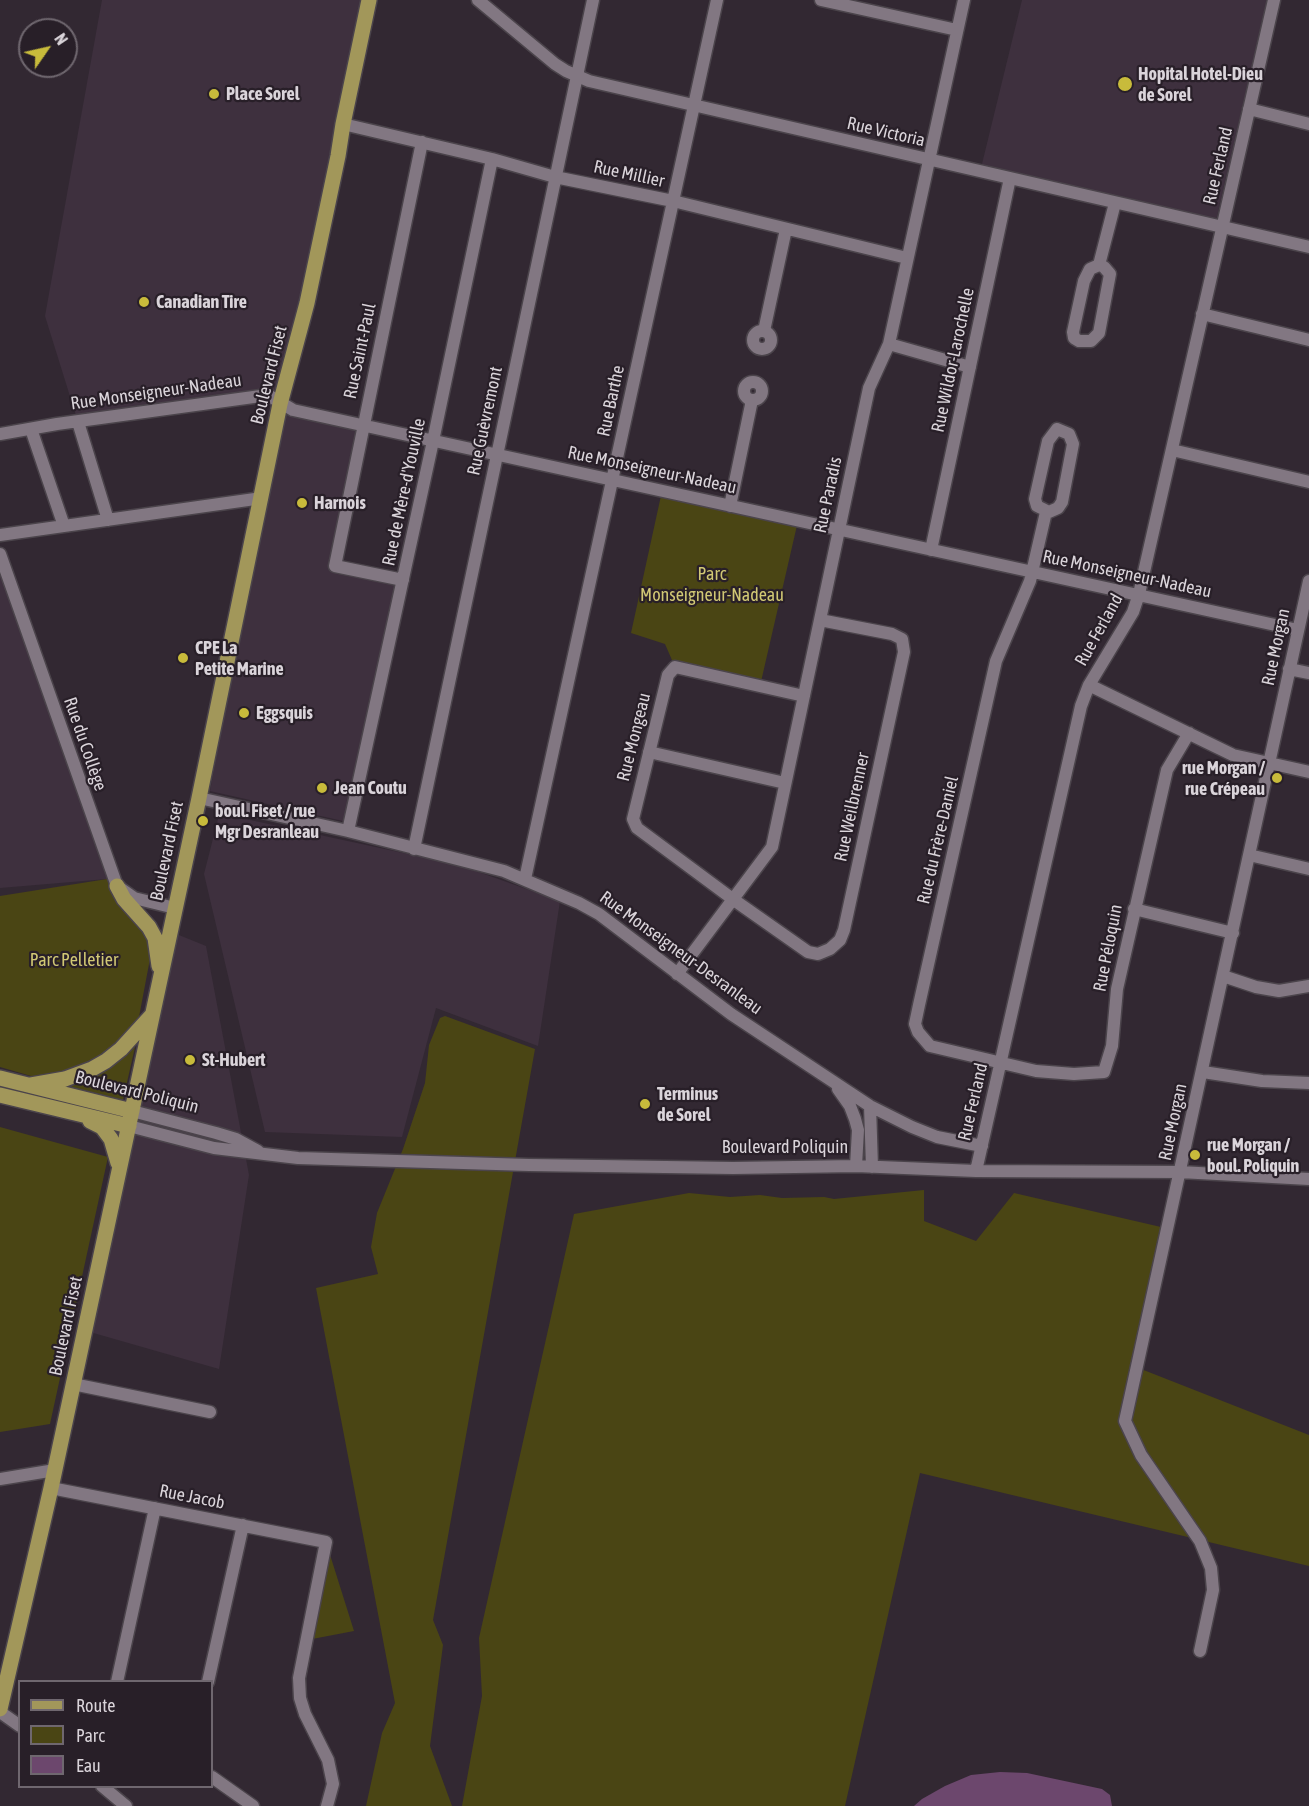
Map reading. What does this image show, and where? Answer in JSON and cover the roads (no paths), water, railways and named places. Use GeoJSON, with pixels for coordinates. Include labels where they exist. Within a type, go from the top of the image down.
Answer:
{"type":"FeatureCollection","features":[{"type":"Feature","properties":{"kind":"main road","name":"Boulevard Fiset"},"geometry":{"type":"LineString","coordinates":[[0,1711],[154,1013],[280,404],[306,303],[369,0]]}},
{"type":"Feature","properties":{"kind":"main road"},"geometry":{"type":"LineString","coordinates":[[117,886],[124,899],[149,927],[155,938],[161,976]]}},
{"type":"Feature","properties":{"kind":"main road"},"geometry":{"type":"LineString","coordinates":[[31,1085],[65,1079],[106,1062],[154,1013]]}},
{"type":"Feature","properties":{"kind":"main road","name":"Boulevard Poliquin"},"geometry":{"type":"LineString","coordinates":[[0,1078],[31,1085],[130,1119]]}},
{"type":"Feature","properties":{"kind":"main road","name":"Boulevard Poliquin"},"geometry":{"type":"LineString","coordinates":[[0,1095],[68,1111],[130,1119]]}},
{"type":"Feature","properties":{"kind":"main road"},"geometry":{"type":"LineString","coordinates":[[68,1111],[102,1127],[111,1139],[119,1166]]}},
{"type":"Feature","properties":{"kind":"street","name":"Rue Victoria"},"geometry":{"type":"LineString","coordinates":[[478,0],[555,64],[576,76],[694,106],[1309,247]]}},
{"type":"Feature","properties":{"kind":"street","name":"Rue Guèvremont"},"geometry":{"type":"LineString","coordinates":[[414,849],[593,0]]}},
{"type":"Feature","properties":{"kind":"street","name":"Rue Barthe"},"geometry":{"type":"LineString","coordinates":[[525,879],[717,0]]}},
{"type":"Feature","properties":{"kind":"street"},"geometry":{"type":"LineString","coordinates":[[821,0],[957,30]]}},
{"type":"Feature","properties":{"kind":"street","name":"Rue Paradis"},"geometry":{"type":"LineString","coordinates":[[677,974],[772,847],[869,388],[889,344],[964,0]]}},
{"type":"Feature","properties":{"kind":"street","name":"Rue Ferland"},"geometry":{"type":"LineString","coordinates":[[976,1171],[1081,706],[1089,685],[1133,612],[1139,594],[1274,0]]}},
{"type":"Feature","properties":{"kind":"street"},"geometry":{"type":"LineString","coordinates":[[1249,109],[1309,124]]}},
{"type":"Feature","properties":{"kind":"street","name":"Rue Millier"},"geometry":{"type":"LineString","coordinates":[[343,124],[492,159],[555,177],[673,201],[907,258]]}},
{"type":"Feature","properties":{"kind":"street","name":"Rue Saint-Paul"},"geometry":{"type":"LineString","coordinates":[[403,580],[335,566],[422,142]]}},
{"type":"Feature","properties":{"kind":"street","name":"Rue de Mère-d'Youville"},"geometry":{"type":"LineString","coordinates":[[348,831],[492,159]]}},
{"type":"Feature","properties":{"kind":"street","name":"Rue Wildor-Larochelle"},"geometry":{"type":"LineString","coordinates":[[931,550],[1010,178]]}},
{"type":"Feature","properties":{"kind":"street"},"geometry":{"type":"LineString","coordinates":[[1099,265],[1115,203]]}},
{"type":"Feature","properties":{"kind":"street"},"geometry":{"type":"LineString","coordinates":[[764,331],[786,229]]}},
{"type":"Feature","properties":{"kind":"street"},"geometry":{"type":"LineString","coordinates":[[1099,265],[1110,274],[1099,333],[1091,341],[1079,341],[1074,338],[1073,332],[1084,280],[1090,269],[1099,265]]}},
{"type":"Feature","properties":{"kind":"street"},"geometry":{"type":"LineString","coordinates":[[1202,314],[1309,340]]}},
{"type":"Feature","properties":{"kind":"street"},"geometry":{"type":"LineString","coordinates":[[889,344],[970,367]]}},
{"type":"Feature","properties":{"kind":"street","name":"Rue Monseigneur-Nadeau"},"geometry":{"type":"LineString","coordinates":[[0,434],[268,395],[293,410],[363,426],[1298,630]]}},
{"type":"Feature","properties":{"kind":"street"},"geometry":{"type":"LineString","coordinates":[[730,506],[752,400]]}},
{"type":"Feature","properties":{"kind":"street"},"geometry":{"type":"LineString","coordinates":[[78,422],[108,520]]}},
{"type":"Feature","properties":{"kind":"street"},"geometry":{"type":"LineString","coordinates":[[31,429],[64,526]]}},
{"type":"Feature","properties":{"kind":"street"},"geometry":{"type":"LineString","coordinates":[[1058,429],[1064,430],[1070,434],[1073,444],[1062,502],[1055,510],[1046,512],[1037,506],[1036,491],[1048,441],[1058,429]]}},
{"type":"Feature","properties":{"kind":"street"},"geometry":{"type":"LineString","coordinates":[[1172,450],[1309,482]]}},
{"type":"Feature","properties":{"kind":"street"},"geometry":{"type":"LineString","coordinates":[[0,535],[261,498]]}},
{"type":"Feature","properties":{"kind":"street","name":"Rue du Frère-Daniel"},"geometry":{"type":"LineString","coordinates":[[1000,1063],[930,1046],[918,1032],[915,1024],[996,661],[1032,572],[1046,512]]}},
{"type":"Feature","properties":{"kind":"street","name":"Rue du Collège"},"geometry":{"type":"LineString","coordinates":[[0,554],[3,573],[117,886]]}},
{"type":"Feature","properties":{"kind":"street","name":"Rue Morgan"},"geometry":{"type":"LineString","coordinates":[[1200,1651],[1214,1590],[1211,1568],[1200,1541],[1141,1455],[1125,1421],[1309,581]]}},
{"type":"Feature","properties":{"kind":"street","name":"Rue Weilbrenner"},"geometry":{"type":"LineString","coordinates":[[734,900],[808,952],[818,954],[830,949],[840,940],[844,930],[904,652],[902,639],[891,634],[820,620]]}},
{"type":"Feature","properties":{"kind":"street","name":"Rue Mongeau"},"geometry":{"type":"LineString","coordinates":[[734,900],[637,828],[633,819],[668,675],[675,668],[804,696]]}},
{"type":"Feature","properties":{"kind":"street"},"geometry":{"type":"LineString","coordinates":[[1289,669],[1309,673]]}},
{"type":"Feature","properties":{"kind":"street"},"geometry":{"type":"LineString","coordinates":[[1089,685],[1233,755],[1309,772]]}},
{"type":"Feature","properties":{"kind":"street","name":"Rue Péloquin"},"geometry":{"type":"LineString","coordinates":[[1000,1063],[1045,1072],[1074,1074],[1104,1072],[1110,1056],[1117,990],[1167,770],[1189,733]]}},
{"type":"Feature","properties":{"kind":"street"},"geometry":{"type":"LineString","coordinates":[[649,753],[785,783]]}},
{"type":"Feature","properties":{"kind":"street","name":"Rue Monseigneur-Desranleau"},"geometry":{"type":"LineString","coordinates":[[199,798],[348,831],[504,871],[525,879],[599,914],[677,974],[834,1084],[870,1106],[912,1128],[937,1137],[982,1146]]}},
{"type":"Feature","properties":{"kind":"street"},"geometry":{"type":"LineString","coordinates":[[1249,855],[1309,869]]}},
{"type":"Feature","properties":{"kind":"street"},"geometry":{"type":"LineString","coordinates":[[117,886],[134,898],[175,908]]}},
{"type":"Feature","properties":{"kind":"street"},"geometry":{"type":"LineString","coordinates":[[1134,909],[1233,933]]}},
{"type":"Feature","properties":{"kind":"street"},"geometry":{"type":"LineString","coordinates":[[1223,976],[1256,987],[1279,991],[1309,986]]}},
{"type":"Feature","properties":{"kind":"street"},"geometry":{"type":"LineString","coordinates":[[1203,1072],[1262,1081],[1309,1083]]}},
{"type":"Feature","properties":{"kind":"street"},"geometry":{"type":"LineString","coordinates":[[834,1084],[850,1106],[858,1130]]}},
{"type":"Feature","properties":{"kind":"street"},"geometry":{"type":"LineString","coordinates":[[855,1166],[858,1130],[870,1106]]}},
{"type":"Feature","properties":{"kind":"street"},"geometry":{"type":"LineString","coordinates":[[870,1106],[872,1167]]}},
{"type":"Feature","properties":{"kind":"street","name":"Boulevard Poliquin"},"geometry":{"type":"LineString","coordinates":[[130,1119],[228,1137],[262,1153],[298,1158],[529,1165],[855,1166],[976,1171],[1180,1172],[1309,1179]]}},
{"type":"Feature","properties":{"kind":"street"},"geometry":{"type":"LineString","coordinates":[[73,1384],[210,1412]]}},
{"type":"Feature","properties":{"kind":"street"},"geometry":{"type":"LineString","coordinates":[[0,1479],[55,1470]]}},
{"type":"Feature","properties":{"kind":"street","name":"Rue Jacob"},"geometry":{"type":"LineString","coordinates":[[51,1488],[326,1542],[299,1678],[302,1706],[328,1760],[333,1784],[327,1806]]}},
{"type":"Feature","properties":{"kind":"street"},"geometry":{"type":"LineString","coordinates":[[117,1680],[155,1508]]}},
{"type":"Feature","properties":{"kind":"street"},"geometry":{"type":"LineString","coordinates":[[208,1680],[243,1525]]}},
{"type":"Feature","properties":{"kind":"street"},"geometry":{"type":"LineString","coordinates":[[0,1711],[18,1724]]}},
{"type":"Feature","properties":{"kind":"street"},"geometry":{"type":"LineString","coordinates":[[213,1778],[252,1806]]}},
{"type":"Feature","properties":{"kind":"street"},"geometry":{"type":"LineString","coordinates":[[104,1788],[126,1806]]}},
{"type":"Feature","properties":{"kind":"water"},"geometry":{"type":"Polygon","coordinates":[[[1000,1772],[1027,1773],[1102,1789],[1110,1795],[1112,1806],[914,1806],[945,1786],[971,1775],[1000,1772]]]}},
{"type":"Feature","properties":{"kind":"place","name":"Hopital Hotel-Dieu de Sorel"},"geometry":{"type":"Point","coordinates":[1125,84]}},
{"type":"Feature","properties":{"kind":"place","name":"Place Sorel"},"geometry":{"type":"Point","coordinates":[214,94]}},
{"type":"Feature","properties":{"kind":"place","name":"Canadian Tire"},"geometry":{"type":"Point","coordinates":[144,302]}},
{"type":"Feature","properties":{"kind":"place","name":"Harnois"},"geometry":{"type":"Point","coordinates":[302,503]}},
{"type":"Feature","properties":{"kind":"place","name":"CPE La Petite Marine"},"geometry":{"type":"Point","coordinates":[183,658]}},
{"type":"Feature","properties":{"kind":"place","name":"Eggsquis"},"geometry":{"type":"Point","coordinates":[244,713]}},
{"type":"Feature","properties":{"kind":"place","name":"rue Morgan / rue Crépeau"},"geometry":{"type":"Point","coordinates":[1277,778]}},
{"type":"Feature","properties":{"kind":"place","name":"Jean Coutu"},"geometry":{"type":"Point","coordinates":[322,788]}},
{"type":"Feature","properties":{"kind":"place","name":"boul. Fiset / rue Mgr Desranleau"},"geometry":{"type":"Point","coordinates":[203,821]}},
{"type":"Feature","properties":{"kind":"place","name":"St-Hubert"},"geometry":{"type":"Point","coordinates":[190,1060]}},
{"type":"Feature","properties":{"kind":"place","name":"Terminus de Sorel"},"geometry":{"type":"Point","coordinates":[645,1104]}},
{"type":"Feature","properties":{"kind":"place","name":"rue Morgan / boul. Poliquin"},"geometry":{"type":"Point","coordinates":[1195,1155]}},
{"type":"Feature","properties":{"kind":"park label","name":"Parc Monseigneur-Nadeau"},"geometry":{"type":"Point","coordinates":[712,584]}},
{"type":"Feature","properties":{"kind":"park label","name":"Parc Pelletier"},"geometry":{"type":"Point","coordinates":[74,960]}}]}
